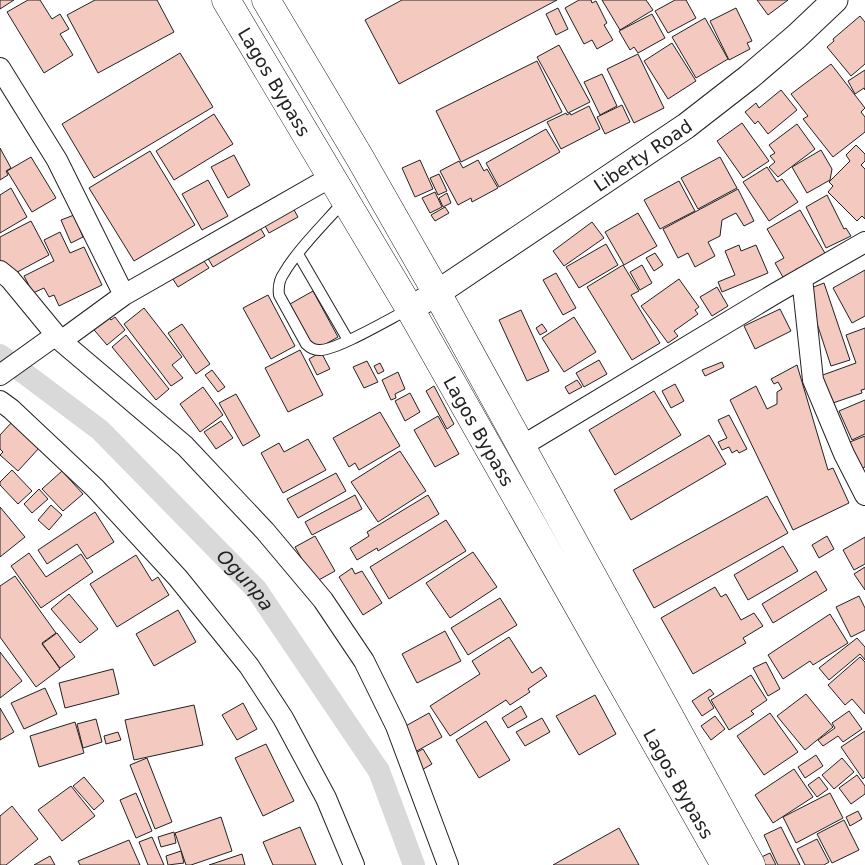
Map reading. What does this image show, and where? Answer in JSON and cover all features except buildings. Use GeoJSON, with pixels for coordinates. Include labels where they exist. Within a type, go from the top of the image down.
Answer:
{"type":"FeatureCollection","features":[{"type":"Feature","properties":{"kind":"main road","name":"Lagos Bypass"},"geometry":{"type":"LineString","coordinates":[[226,0],[410,309],[725,865]]}},
{"type":"Feature","properties":{"kind":"main road","name":"Lagos Bypass"},"geometry":{"type":"LineString","coordinates":[[266,0],[356,150],[437,293],[751,865]]}},
{"type":"Feature","properties":{"kind":"street","name":"Liberty Road"},"geometry":{"type":"LineString","coordinates":[[410,309],[437,293],[686,126],[798,36],[835,0]]}},
{"type":"Feature","properties":{"kind":"street"},"geometry":{"type":"LineString","coordinates":[[0,68],[56,160],[124,295]]}},
{"type":"Feature","properties":{"kind":"street"},"geometry":{"type":"LineString","coordinates":[[0,375],[124,295],[331,177]]}},
{"type":"Feature","properties":{"kind":"street"},"geometry":{"type":"LineString","coordinates":[[522,446],[865,242]]}},
{"type":"Feature","properties":{"kind":"street"},"geometry":{"type":"LineString","coordinates":[[0,271],[10,279],[58,338],[185,446],[265,531],[322,600],[364,661],[396,726],[448,865]]}},
{"type":"Feature","properties":{"kind":"street"},"geometry":{"type":"LineString","coordinates":[[802,278],[813,380],[844,454],[865,495]]}},
{"type":"Feature","properties":{"kind":"street"},"geometry":{"type":"LineString","coordinates":[[0,401],[11,409],[95,488],[178,578],[249,666],[283,718],[326,798],[354,865]]}},
{"type":"Feature","properties":{"kind":"lane"},"geometry":{"type":"LineString","coordinates":[[344,200],[298,254],[284,273],[278,286],[279,295],[306,344],[312,350],[321,351],[335,347],[410,309]]}},
{"type":"Feature","properties":{"kind":"lane"},"geometry":{"type":"LineString","coordinates":[[298,254],[348,340]]}},
{"type":"Feature","properties":{"kind":"waterway","name":"Ogunpa"},"geometry":{"type":"LineString","coordinates":[[0,355],[100,430],[256,589],[379,771],[414,865]]}}]}
